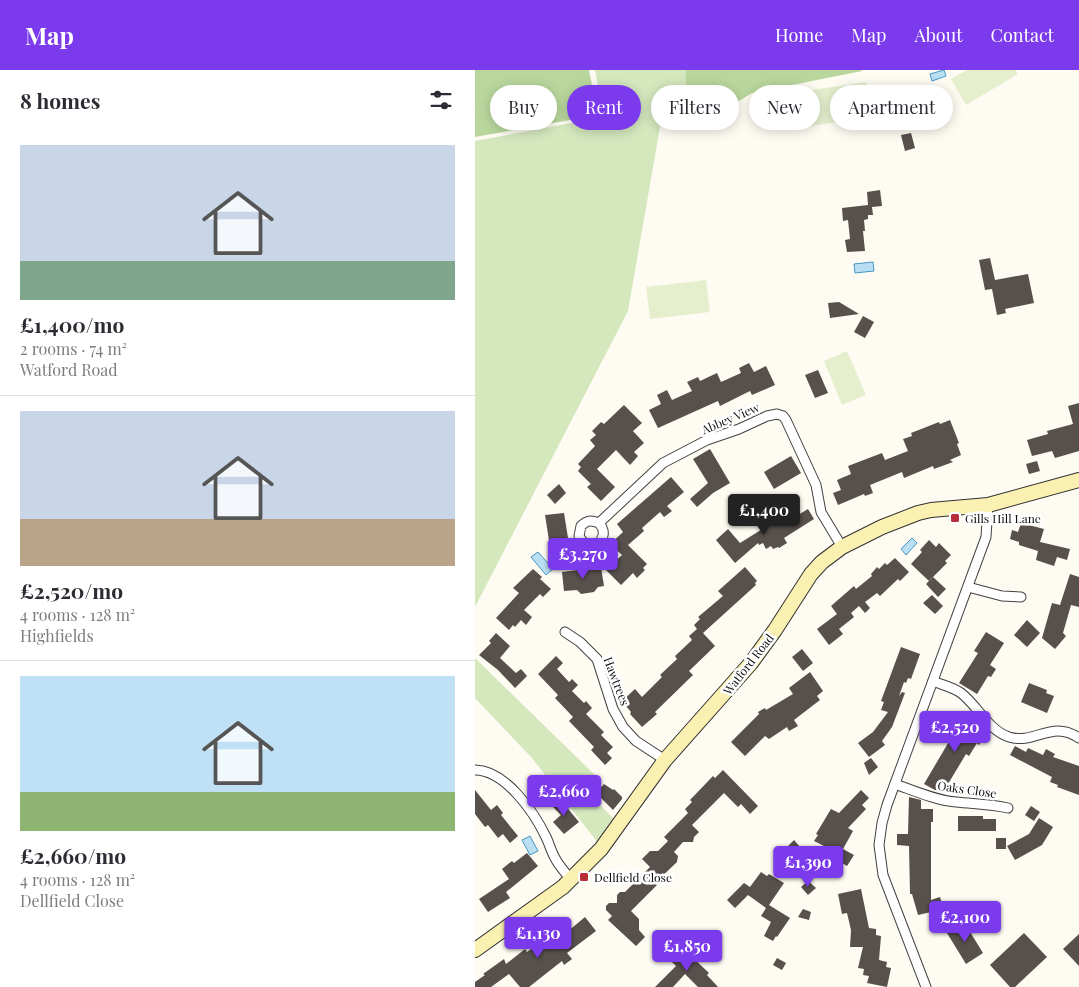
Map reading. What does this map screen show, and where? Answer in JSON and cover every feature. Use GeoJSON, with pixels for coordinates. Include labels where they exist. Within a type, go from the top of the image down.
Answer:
{"type":"FeatureCollection","features":[{"type":"Feature","properties":{"kind":"main road","name":"Watford Road"},"geometry":{"type":"LineString","coordinates":[[475,950],[571,880],[601,849],[665,760],[751,663],[811,574],[822,562],[842,547],[882,527],[918,513],[931,510],[988,505],[1079,480]]}},
{"type":"Feature","properties":{"kind":"street","name":"Abbey View"},"geometry":{"type":"LineString","coordinates":[[599,523],[663,463],[707,440],[739,429],[767,416],[777,414],[783,416],[786,420],[816,485],[821,512],[842,547]]}},
{"type":"Feature","properties":{"kind":"street"},"geometry":{"type":"LineString","coordinates":[[925,987],[883,875],[879,845],[882,823],[895,784],[986,537],[988,505]]}},
{"type":"Feature","properties":{"kind":"street"},"geometry":{"type":"LineString","coordinates":[[968,587],[1002,596],[1021,597]]}},
{"type":"Feature","properties":{"kind":"street","name":"Hawtrees"},"geometry":{"type":"LineString","coordinates":[[565,632],[580,642],[597,659],[613,709],[623,728],[636,741],[665,760]]}},
{"type":"Feature","properties":{"kind":"street"},"geometry":{"type":"LineString","coordinates":[[933,681],[961,693],[989,724],[1009,737],[1020,738],[1053,730],[1072,733],[1079,738]]}},
{"type":"Feature","properties":{"kind":"street"},"geometry":{"type":"LineString","coordinates":[[475,770],[493,774],[512,789],[537,819],[555,858],[571,880]]}},
{"type":"Feature","properties":{"kind":"street","name":"Oaks Close"},"geometry":{"type":"LineString","coordinates":[[895,784],[955,802],[992,804],[1008,808]]}},
{"type":"Feature","properties":{"kind":"green space"},"geometry":{"type":"Polygon","coordinates":[[[475,70],[589,70],[592,85],[567,85],[567,121],[557,122],[557,85],[490,85],[490,130],[514,130],[475,137],[475,70]]]}},
{"type":"Feature","properties":{"kind":"green space"},"geometry":{"type":"Polygon","coordinates":[[[595,70],[686,70],[686,85],[651,85],[651,130],[659,130],[628,311],[475,607],[475,141],[534,130],[557,130],[557,126],[567,124],[567,130],[641,130],[641,85],[598,85],[595,70]]]}},
{"type":"Feature","properties":{"kind":"green space"},"geometry":{"type":"Polygon","coordinates":[[[686,70],[862,70],[792,85],[749,85],[749,95],[739,101],[739,85],[686,85],[686,70]]]}},
{"type":"Feature","properties":{"kind":"green space"},"geometry":{"type":"Polygon","coordinates":[[[967,70],[1015,70],[1018,74],[966,105],[951,79],[967,70]]]}},
{"type":"Feature","properties":{"kind":"green space"},"geometry":{"type":"Polygon","coordinates":[[[866,82],[866,85],[846,85],[866,82]]]}},
{"type":"Feature","properties":{"kind":"green space"},"geometry":{"type":"Polygon","coordinates":[[[830,87],[830,123],[820,124],[820,89],[830,87]]]}},
{"type":"Feature","properties":{"kind":"green space"},"geometry":{"type":"Polygon","coordinates":[[[706,280],[710,312],[650,319],[646,287],[706,280]]]}},
{"type":"Feature","properties":{"kind":"green space"},"geometry":{"type":"Polygon","coordinates":[[[847,351],[866,395],[842,405],[824,361],[847,351]]]}},
{"type":"Feature","properties":{"kind":"green space"},"geometry":{"type":"Polygon","coordinates":[[[475,658],[597,777],[589,785],[592,797],[616,821],[598,843],[532,758],[475,698],[475,658]]]}},
{"type":"Feature","properties":{"kind":"water"},"geometry":{"type":"Polygon","coordinates":[[[944,70],[946,76],[932,81],[930,74],[944,70]]]}},
{"type":"Feature","properties":{"kind":"water"},"geometry":{"type":"Polygon","coordinates":[[[873,262],[874,271],[855,273],[854,264],[873,262]]]}},
{"type":"Feature","properties":{"kind":"water"},"geometry":{"type":"Polygon","coordinates":[[[912,538],[917,543],[906,555],[901,549],[912,538]]]}},
{"type":"Feature","properties":{"kind":"water"},"geometry":{"type":"Polygon","coordinates":[[[538,552],[553,569],[546,575],[531,557],[538,552]]]}},
{"type":"Feature","properties":{"kind":"water"},"geometry":{"type":"Polygon","coordinates":[[[530,836],[538,851],[530,855],[522,840],[530,836]]]}},
{"type":"Feature","properties":{"kind":"building"},"geometry":{"type":"Polygon","coordinates":[[[911,133],[915,148],[905,151],[901,135],[911,133]]]}},
{"type":"Feature","properties":{"kind":"building"},"geometry":{"type":"Polygon","coordinates":[[[880,190],[882,206],[872,207],[873,215],[868,215],[868,219],[864,220],[865,251],[847,252],[845,240],[850,239],[848,220],[843,221],[842,208],[868,205],[867,192],[880,190]]]}},
{"type":"Feature","properties":{"kind":"building"},"geometry":{"type":"Polygon","coordinates":[[[990,258],[995,280],[1028,274],[1034,303],[1005,309],[1006,313],[997,315],[992,289],[985,290],[979,260],[990,258]]]}},
{"type":"Feature","properties":{"kind":"building"},"geometry":{"type":"Polygon","coordinates":[[[839,302],[859,314],[830,318],[828,303],[839,302]]]}},
{"type":"Feature","properties":{"kind":"building"},"geometry":{"type":"Polygon","coordinates":[[[863,316],[874,322],[865,338],[854,332],[863,316]]]}},
{"type":"Feature","properties":{"kind":"building"},"geometry":{"type":"Polygon","coordinates":[[[749,363],[754,372],[766,366],[775,385],[752,395],[750,391],[720,406],[718,401],[658,428],[649,410],[661,404],[657,395],[667,390],[672,400],[692,391],[687,382],[698,377],[700,381],[717,373],[721,382],[741,373],[739,368],[749,363]]]}},
{"type":"Feature","properties":{"kind":"building"},"geometry":{"type":"Polygon","coordinates":[[[818,370],[828,393],[815,398],[805,375],[818,370]]]}},
{"type":"Feature","properties":{"kind":"building"},"geometry":{"type":"Polygon","coordinates":[[[1079,403],[1079,451],[1055,458],[1052,451],[1032,456],[1027,440],[1048,434],[1047,431],[1073,424],[1068,406],[1079,403]]]}},
{"type":"Feature","properties":{"kind":"building"},"geometry":{"type":"Polygon","coordinates":[[[624,405],[642,423],[633,431],[644,443],[634,452],[638,456],[630,465],[616,450],[597,469],[615,487],[601,501],[587,487],[591,484],[578,471],[581,467],[578,464],[595,446],[590,440],[596,435],[592,431],[601,422],[604,424],[624,405]]]}},
{"type":"Feature","properties":{"kind":"building"},"geometry":{"type":"Polygon","coordinates":[[[950,420],[959,443],[957,444],[961,455],[950,460],[953,462],[934,469],[933,466],[904,478],[902,472],[870,485],[873,493],[865,496],[864,494],[838,505],[833,493],[841,490],[837,480],[851,474],[848,466],[882,453],[885,460],[908,451],[903,439],[912,436],[911,433],[939,422],[940,424],[950,420]]]}},
{"type":"Feature","properties":{"kind":"building"},"geometry":{"type":"Polygon","coordinates":[[[710,449],[730,483],[713,493],[697,507],[690,499],[708,483],[693,459],[710,449]]]}},
{"type":"Feature","properties":{"kind":"building"},"geometry":{"type":"Polygon","coordinates":[[[791,456],[801,473],[774,489],[764,472],[791,456]]]}},
{"type":"Feature","properties":{"kind":"building"},"geometry":{"type":"Polygon","coordinates":[[[1037,461],[1040,471],[1029,474],[1026,464],[1037,461]]]}},
{"type":"Feature","properties":{"kind":"building"},"geometry":{"type":"Polygon","coordinates":[[[671,477],[684,492],[667,506],[672,511],[664,517],[660,512],[642,528],[644,531],[628,545],[647,564],[643,568],[645,570],[637,578],[633,573],[621,585],[606,570],[622,555],[610,544],[623,532],[617,524],[671,477]]]}},
{"type":"Feature","properties":{"kind":"building"},"geometry":{"type":"Polygon","coordinates":[[[559,484],[566,493],[555,504],[547,495],[559,484]]]}},
{"type":"Feature","properties":{"kind":"building"},"geometry":{"type":"Polygon","coordinates":[[[808,509],[814,519],[784,538],[787,543],[779,548],[773,549],[771,546],[766,549],[763,543],[759,545],[758,543],[735,563],[716,540],[728,529],[740,543],[784,514],[788,521],[808,509]]]}},
{"type":"Feature","properties":{"kind":"building"},"geometry":{"type":"Polygon","coordinates":[[[564,513],[569,544],[550,547],[545,515],[564,513]]]}},
{"type":"Feature","properties":{"kind":"building"},"geometry":{"type":"Polygon","coordinates":[[[1021,523],[1044,529],[1040,542],[1070,549],[1067,560],[1057,557],[1054,566],[1036,560],[1038,551],[1019,545],[1019,542],[1010,539],[1012,530],[1018,532],[1021,523]]]}},
{"type":"Feature","properties":{"kind":"building"},"geometry":{"type":"Polygon","coordinates":[[[929,540],[936,547],[939,543],[951,555],[945,561],[947,563],[929,581],[911,564],[922,552],[920,550],[929,540]]]}},
{"type":"Feature","properties":{"kind":"building"},"geometry":{"type":"Polygon","coordinates":[[[895,558],[909,572],[900,581],[898,579],[880,596],[877,593],[865,602],[870,608],[865,613],[859,606],[851,613],[854,617],[839,629],[843,634],[829,645],[817,629],[837,614],[831,606],[854,586],[856,589],[872,576],[871,574],[877,567],[879,569],[885,563],[887,565],[895,558]]]}},
{"type":"Feature","properties":{"kind":"building"},"geometry":{"type":"Polygon","coordinates":[[[601,567],[604,586],[598,587],[594,592],[581,594],[577,590],[564,591],[562,572],[601,567]]]}},
{"type":"Feature","properties":{"kind":"building"},"geometry":{"type":"Polygon","coordinates":[[[745,567],[757,581],[756,585],[703,633],[715,646],[689,671],[693,675],[655,712],[657,714],[642,727],[630,714],[631,712],[622,701],[635,689],[642,697],[662,677],[660,675],[677,659],[675,656],[692,640],[689,636],[697,629],[694,625],[700,619],[698,617],[723,596],[718,591],[745,567]]]}},
{"type":"Feature","properties":{"kind":"building"},"geometry":{"type":"Polygon","coordinates":[[[533,569],[551,589],[543,597],[540,594],[524,610],[532,617],[526,625],[521,620],[515,627],[513,625],[509,630],[496,618],[519,593],[513,588],[533,569]]]}},
{"type":"Feature","properties":{"kind":"building"},"geometry":{"type":"Polygon","coordinates":[[[1070,574],[1079,577],[1079,607],[1071,605],[1063,633],[1066,636],[1055,649],[1042,638],[1052,603],[1060,605],[1070,574]]]}},
{"type":"Feature","properties":{"kind":"building"},"geometry":{"type":"Polygon","coordinates":[[[933,577],[946,589],[938,597],[926,584],[933,577]]]}},
{"type":"Feature","properties":{"kind":"building"},"geometry":{"type":"Polygon","coordinates":[[[932,595],[943,606],[935,614],[923,603],[932,595]]]}},
{"type":"Feature","properties":{"kind":"building"},"geometry":{"type":"Polygon","coordinates":[[[1027,620],[1040,633],[1027,647],[1014,635],[1027,620]]]}},
{"type":"Feature","properties":{"kind":"building"},"geometry":{"type":"Polygon","coordinates":[[[986,632],[1004,643],[990,665],[996,669],[991,677],[988,676],[977,694],[959,683],[978,653],[974,651],[986,632]]]}},
{"type":"Feature","properties":{"kind":"building"},"geometry":{"type":"Polygon","coordinates":[[[496,633],[510,646],[500,658],[516,673],[521,669],[527,676],[515,688],[498,670],[479,655],[491,643],[489,641],[496,633]]]}},
{"type":"Feature","properties":{"kind":"building"},"geometry":{"type":"Polygon","coordinates":[[[901,647],[920,654],[911,679],[908,678],[906,683],[904,682],[899,696],[902,692],[905,693],[892,727],[882,741],[885,745],[869,757],[858,743],[873,732],[888,712],[881,710],[884,702],[881,701],[901,647]]]}},
{"type":"Feature","properties":{"kind":"building"},"geometry":{"type":"Polygon","coordinates":[[[802,649],[813,663],[803,671],[792,657],[802,649]]]}},
{"type":"Feature","properties":{"kind":"building"},"geometry":{"type":"Polygon","coordinates":[[[556,656],[563,663],[557,669],[569,682],[572,679],[578,685],[572,691],[592,708],[586,714],[604,732],[601,735],[613,747],[607,753],[612,758],[605,765],[591,750],[594,747],[569,721],[573,717],[555,698],[558,695],[538,674],[556,656]]]}},
{"type":"Feature","properties":{"kind":"building"},"geometry":{"type":"Polygon","coordinates":[[[810,672],[823,691],[817,696],[820,700],[794,720],[798,726],[789,731],[787,727],[769,739],[765,736],[745,756],[731,742],[759,714],[758,712],[765,708],[766,710],[793,694],[789,688],[810,672]]]}},
{"type":"Feature","properties":{"kind":"building"},"geometry":{"type":"Polygon","coordinates":[[[1029,683],[1047,690],[1046,693],[1054,696],[1047,713],[1021,702],[1029,683]]]}},
{"type":"Feature","properties":{"kind":"building"},"geometry":{"type":"Polygon","coordinates":[[[964,716],[980,726],[977,730],[985,735],[979,745],[977,743],[969,756],[966,754],[948,784],[943,781],[938,790],[935,790],[924,784],[964,716]]]}},
{"type":"Feature","properties":{"kind":"building"},"geometry":{"type":"Polygon","coordinates":[[[1015,746],[1026,752],[1028,748],[1043,755],[1046,749],[1055,754],[1053,757],[1079,766],[1079,795],[1057,787],[1058,785],[1050,782],[1052,777],[1010,755],[1015,746]]]}},
{"type":"Feature","properties":{"kind":"building"},"geometry":{"type":"Polygon","coordinates":[[[871,758],[878,767],[869,775],[864,763],[871,758]]]}},
{"type":"Feature","properties":{"kind":"building"},"geometry":{"type":"Polygon","coordinates":[[[723,770],[758,806],[750,814],[741,804],[738,807],[724,793],[692,825],[699,832],[694,837],[693,842],[683,842],[674,852],[678,856],[677,862],[655,883],[657,885],[631,911],[639,919],[639,930],[645,937],[636,946],[608,920],[612,916],[606,910],[606,906],[609,903],[617,903],[617,895],[620,892],[625,892],[650,867],[642,859],[650,851],[658,851],[668,841],[664,837],[688,813],[685,809],[692,802],[690,800],[713,776],[715,778],[723,770]]]}},
{"type":"Feature","properties":{"kind":"building"},"geometry":{"type":"Polygon","coordinates":[[[604,784],[614,789],[622,797],[613,810],[596,793],[604,784]]]}},
{"type":"Feature","properties":{"kind":"building"},"geometry":{"type":"Polygon","coordinates":[[[475,790],[491,810],[497,805],[503,813],[501,815],[518,836],[510,843],[503,834],[498,838],[488,825],[485,827],[475,814],[475,790]]]}},
{"type":"Feature","properties":{"kind":"building"},"geometry":{"type":"Polygon","coordinates":[[[861,790],[869,798],[862,805],[866,809],[848,828],[853,831],[843,849],[854,855],[847,866],[825,853],[828,848],[814,841],[818,835],[816,834],[831,809],[839,813],[861,790]]]}},
{"type":"Feature","properties":{"kind":"building"},"geometry":{"type":"Polygon","coordinates":[[[909,797],[921,800],[921,809],[933,809],[933,822],[931,822],[931,900],[940,897],[947,923],[936,926],[931,912],[918,915],[912,894],[910,894],[909,846],[897,845],[897,834],[908,834],[909,797]]]}},
{"type":"Feature","properties":{"kind":"building"},"geometry":{"type":"Polygon","coordinates":[[[559,798],[579,822],[564,834],[553,822],[561,815],[551,805],[559,798]]]}},
{"type":"Feature","properties":{"kind":"building"},"geometry":{"type":"Polygon","coordinates":[[[1031,806],[1040,812],[1034,821],[1025,815],[1031,806]]]}},
{"type":"Feature","properties":{"kind":"building"},"geometry":{"type":"Polygon","coordinates":[[[958,816],[983,816],[983,819],[996,819],[996,831],[958,831],[958,816]]]}},
{"type":"Feature","properties":{"kind":"building"},"geometry":{"type":"Polygon","coordinates":[[[1039,818],[1053,827],[1042,845],[1015,860],[1007,846],[1029,834],[1039,818]]]}},
{"type":"Feature","properties":{"kind":"building"},"geometry":{"type":"Polygon","coordinates":[[[996,838],[1006,838],[1006,849],[996,849],[996,838]]]}},
{"type":"Feature","properties":{"kind":"building"},"geometry":{"type":"Polygon","coordinates":[[[794,840],[801,848],[794,855],[787,847],[794,840]]]}},
{"type":"Feature","properties":{"kind":"building"},"geometry":{"type":"Polygon","coordinates":[[[527,853],[538,866],[506,892],[510,898],[488,912],[479,899],[509,879],[502,869],[527,853]]]}},
{"type":"Feature","properties":{"kind":"building"},"geometry":{"type":"Polygon","coordinates":[[[761,872],[767,876],[769,874],[784,883],[769,905],[790,918],[773,941],[764,936],[771,922],[761,916],[766,908],[748,895],[735,908],[727,900],[744,883],[750,887],[761,872]]]}},
{"type":"Feature","properties":{"kind":"building"},"geometry":{"type":"Polygon","coordinates":[[[808,881],[816,888],[808,895],[801,887],[808,881]]]}},
{"type":"Feature","properties":{"kind":"building"},"geometry":{"type":"Polygon","coordinates":[[[861,889],[869,928],[876,929],[876,935],[881,936],[879,960],[887,962],[886,967],[891,968],[887,987],[867,983],[869,976],[863,975],[864,969],[858,968],[863,947],[850,947],[851,930],[847,913],[842,914],[838,894],[861,889]]]}},
{"type":"Feature","properties":{"kind":"building"},"geometry":{"type":"Polygon","coordinates":[[[803,909],[811,912],[809,920],[798,917],[803,909]]]}},
{"type":"Feature","properties":{"kind":"building"},"geometry":{"type":"Polygon","coordinates":[[[585,917],[596,931],[567,953],[572,959],[564,965],[562,961],[529,987],[520,987],[509,974],[491,987],[475,987],[475,982],[485,975],[483,974],[504,959],[506,964],[525,949],[527,952],[543,941],[548,948],[585,917]]]}},
{"type":"Feature","properties":{"kind":"building"},"geometry":{"type":"Polygon","coordinates":[[[964,922],[983,953],[966,964],[947,933],[964,922]]]}},
{"type":"Feature","properties":{"kind":"building"},"geometry":{"type":"Polygon","coordinates":[[[1024,933],[1047,957],[1015,987],[1010,987],[990,965],[1024,933]]]}},
{"type":"Feature","properties":{"kind":"building"},"geometry":{"type":"Polygon","coordinates":[[[1079,934],[1079,966],[1063,949],[1079,934]]]}},
{"type":"Feature","properties":{"kind":"building"},"geometry":{"type":"Polygon","coordinates":[[[686,946],[693,953],[691,956],[709,973],[707,975],[718,987],[698,987],[685,974],[673,987],[655,987],[676,966],[671,961],[686,946]]]}},
{"type":"Feature","properties":{"kind":"building"},"geometry":{"type":"Polygon","coordinates":[[[777,958],[786,963],[782,970],[773,965],[777,958]]]}},
{"type":"Feature","properties":{"kind":"place","name":"Gills Hill Lane"},"geometry":{"type":"Point","coordinates":[955,518]}},
{"type":"Feature","properties":{"kind":"place","name":"Dellfield Close"},"geometry":{"type":"Point","coordinates":[584,877]}}]}
